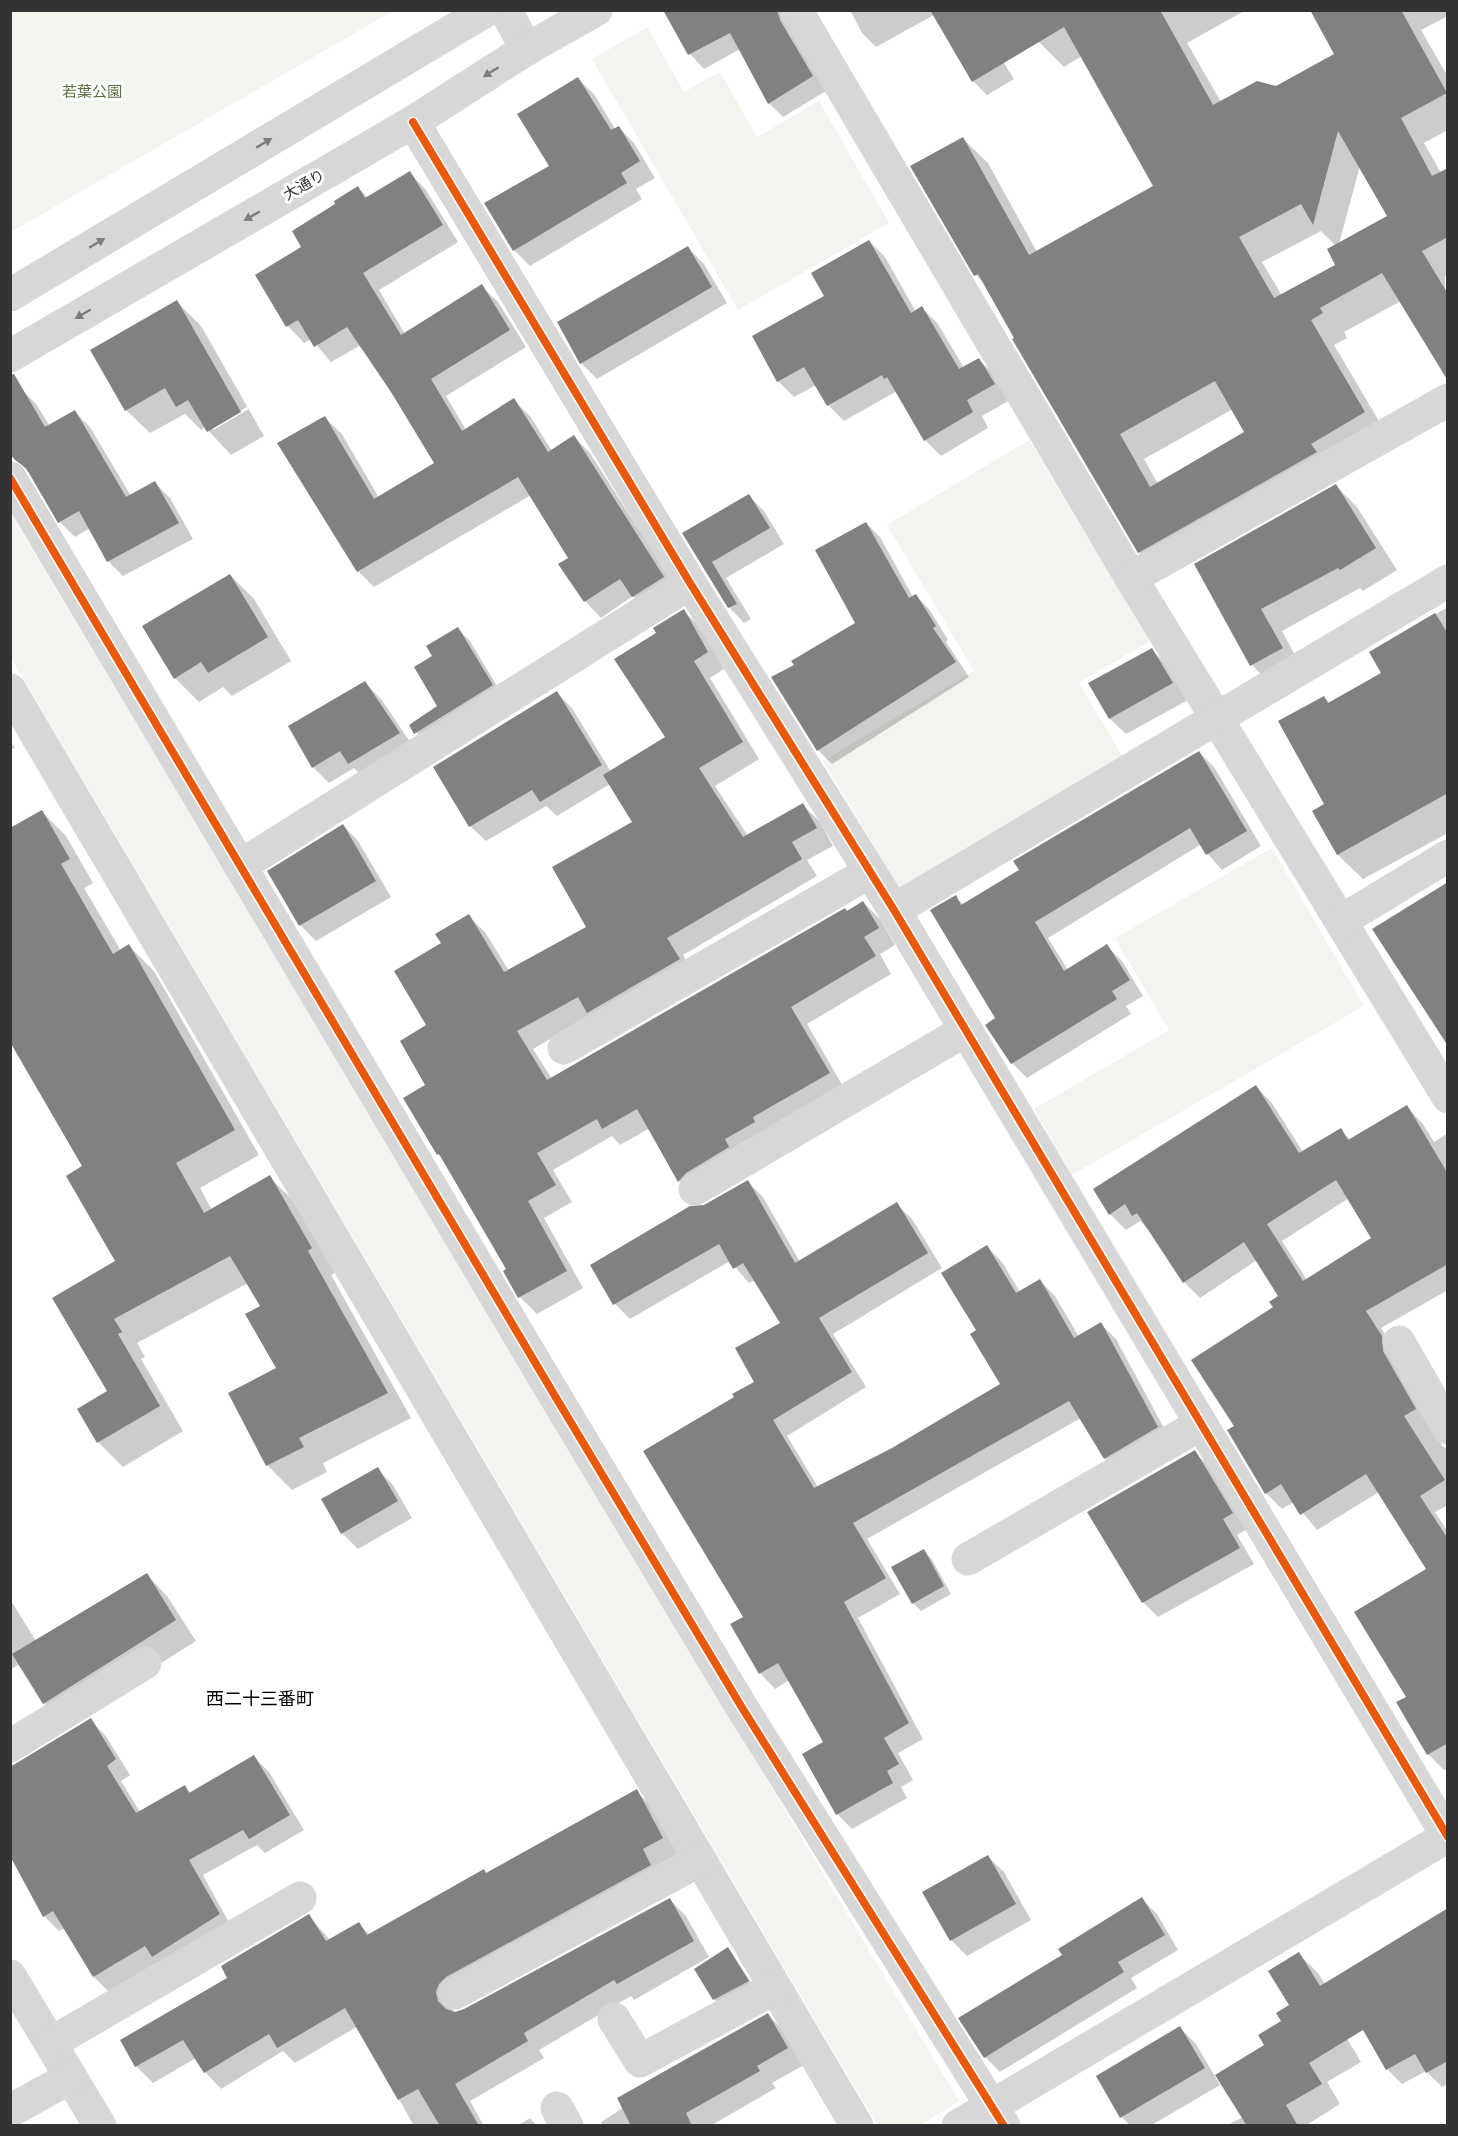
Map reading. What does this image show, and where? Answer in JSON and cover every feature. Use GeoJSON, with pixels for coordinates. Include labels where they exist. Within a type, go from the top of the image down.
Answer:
{"type":"FeatureCollection","features":[{"type":"Feature","properties":{"kind":"street"},"geometry":{"type":"LineString","coordinates":[[10,295],[487,10]]}},
{"type":"Feature","properties":{"kind":"street"},"geometry":{"type":"LineString","coordinates":[[505,10],[527,49]]}},
{"type":"Feature","properties":{"kind":"street","name":"大通り"},"geometry":{"type":"LineString","coordinates":[[10,356],[413,122],[527,49],[596,10]]}},
{"type":"Feature","properties":{"kind":"street"},"geometry":{"type":"LineString","coordinates":[[796,10],[1131,578],[1448,1097]]}},
{"type":"Feature","properties":{"kind":"street"},"geometry":{"type":"LineString","coordinates":[[413,122],[690,583],[894,910],[1447,1836],[998,2115],[958,2126]]}},
{"type":"Feature","properties":{"kind":"street"},"geometry":{"type":"LineString","coordinates":[[1131,578],[1448,400]]}},
{"type":"Feature","properties":{"kind":"street"},"geometry":{"type":"LineString","coordinates":[[10,478],[741,1706],[998,2115]]}},
{"type":"Feature","properties":{"kind":"street"},"geometry":{"type":"LineString","coordinates":[[894,910],[1217,716],[1448,581]]}},
{"type":"Feature","properties":{"kind":"street"},"geometry":{"type":"LineString","coordinates":[[240,866],[690,583]]}},
{"type":"Feature","properties":{"kind":"street"},"geometry":{"type":"LineString","coordinates":[[10,690],[857,2126]]}},
{"type":"Feature","properties":{"kind":"street"},"geometry":{"type":"LineString","coordinates":[[1341,921],[1448,856]]}},
{"type":"Feature","properties":{"kind":"street"},"geometry":{"type":"LineString","coordinates":[[564,1048],[870,872]]}},
{"type":"Feature","properties":{"kind":"street"},"geometry":{"type":"LineString","coordinates":[[694,1189],[966,1030]]}},
{"type":"Feature","properties":{"kind":"street"},"geometry":{"type":"LineString","coordinates":[[1399,1342],[1448,1428]]}},
{"type":"Feature","properties":{"kind":"street"},"geometry":{"type":"LineString","coordinates":[[968,1559],[1201,1424]]}},
{"type":"Feature","properties":{"kind":"street"},"geometry":{"type":"LineString","coordinates":[[10,1746],[144,1663]]}},
{"type":"Feature","properties":{"kind":"street"},"geometry":{"type":"LineString","coordinates":[[455,1992],[700,1860]]}},
{"type":"Feature","properties":{"kind":"street"},"geometry":{"type":"LineString","coordinates":[[51,2043],[300,1898]]}},
{"type":"Feature","properties":{"kind":"street"},"geometry":{"type":"LineString","coordinates":[[10,1976],[100,2126]]}},
{"type":"Feature","properties":{"kind":"street"},"geometry":{"type":"LineString","coordinates":[[614,2019],[640,2061],[775,1988]]}},
{"type":"Feature","properties":{"kind":"street"},"geometry":{"type":"LineString","coordinates":[[10,2111],[71,2077]]}},
{"type":"Feature","properties":{"kind":"green space","name":"若葉公園"},"geometry":{"type":"Polygon","coordinates":[[[11,10],[393,10],[393,11],[11,232],[11,10]]]}},
{"type":"Feature","properties":{"kind":"green space"},"geometry":{"type":"Polygon","coordinates":[[[647,27],[684,92],[720,72],[757,137],[819,101],[889,223],[738,310],[592,59],[647,27]]]}},
{"type":"Feature","properties":{"kind":"green space"},"geometry":{"type":"Polygon","coordinates":[[[1029,440],[1150,641],[1079,683],[1124,759],[902,892],[823,761],[974,671],[887,525],[1029,440]]]}},
{"type":"Feature","properties":{"kind":"green space"},"geometry":{"type":"Polygon","coordinates":[[[10,512],[959,2101],[921,2125],[877,2125],[11,658],[10,512]]]}},
{"type":"Feature","properties":{"kind":"green space"},"geometry":{"type":"Polygon","coordinates":[[[1272,848],[1364,1006],[1072,1175],[1034,1109],[1169,1030],[1115,938],[1272,848]]]}},
{"type":"Feature","properties":{"kind":"building"},"geometry":{"type":"Polygon","coordinates":[[[663,10],[777,10],[780,20],[813,76],[768,104],[730,33],[688,55],[663,10]]]}},
{"type":"Feature","properties":{"kind":"building"},"geometry":{"type":"Polygon","coordinates":[[[930,10],[1160,10],[1213,105],[1257,81],[1276,86],[1334,54],[1310,10],[1401,10],[1447,93],[1401,118],[1432,176],[1448,168],[1448,237],[1422,251],[1448,294],[1448,381],[1382,273],[1320,308],[1323,313],[1311,320],[1365,412],[1311,444],[1317,452],[1138,553],[1012,339],[1014,338],[978,274],[974,276],[910,166],[963,137],[1029,255],[1153,186],[1064,27],[972,82],[930,10]],[[1338,131],[1313,225],[1301,204],[1239,237],[1274,298],[1335,265],[1327,249],[1387,216],[1338,131]],[[1215,381],[1120,434],[1150,487],[1244,432],[1215,381]]]}},
{"type":"Feature","properties":{"kind":"building"},"geometry":{"type":"Polygon","coordinates":[[[578,77],[611,130],[619,126],[640,161],[621,173],[627,183],[513,251],[484,203],[549,166],[517,114],[578,77]]]}},
{"type":"Feature","properties":{"kind":"building"},"geometry":{"type":"Polygon","coordinates":[[[410,171],[443,225],[363,273],[401,335],[482,284],[510,330],[431,379],[462,431],[514,398],[548,452],[574,435],[664,577],[632,597],[620,579],[584,602],[558,564],[568,558],[518,477],[357,572],[277,443],[325,416],[374,499],[434,463],[391,392],[347,327],[314,347],[298,320],[286,327],[255,275],[301,247],[292,231],[335,204],[334,201],[358,186],[365,198],[410,171]]]}},
{"type":"Feature","properties":{"kind":"building"},"geometry":{"type":"Polygon","coordinates":[[[869,240],[911,313],[922,306],[959,369],[979,358],[995,384],[967,400],[973,412],[924,441],[887,377],[884,379],[882,375],[827,406],[804,367],[777,382],[752,336],[824,296],[811,273],[869,240]]]}},
{"type":"Feature","properties":{"kind":"building"},"geometry":{"type":"Polygon","coordinates":[[[688,246],[712,287],[580,364],[557,322],[688,246]]]}},
{"type":"Feature","properties":{"kind":"building"},"geometry":{"type":"Polygon","coordinates":[[[177,300],[241,412],[207,432],[188,400],[176,407],[165,388],[125,411],[90,350],[177,300]]]}},
{"type":"Feature","properties":{"kind":"building"},"geometry":{"type":"Polygon","coordinates":[[[14,374],[45,427],[75,410],[126,497],[155,481],[179,523],[107,562],[79,511],[58,523],[26,468],[10,454],[10,375],[14,374]]]}},
{"type":"Feature","properties":{"kind":"building"},"geometry":{"type":"Polygon","coordinates":[[[1336,484],[1376,548],[1340,570],[1338,568],[1261,609],[1283,648],[1250,666],[1194,564],[1336,484]]]}},
{"type":"Feature","properties":{"kind":"building"},"geometry":{"type":"Polygon","coordinates":[[[749,494],[770,528],[712,562],[737,604],[728,608],[682,533],[749,494]]]}},
{"type":"Feature","properties":{"kind":"building"},"geometry":{"type":"Polygon","coordinates":[[[866,522],[909,598],[916,594],[936,626],[933,628],[956,662],[817,751],[771,677],[794,665],[791,661],[855,623],[815,550],[866,522]]]}},
{"type":"Feature","properties":{"kind":"building"},"geometry":{"type":"Polygon","coordinates":[[[230,574],[268,637],[208,673],[201,662],[174,679],[142,626],[230,574]]]}},
{"type":"Feature","properties":{"kind":"building"},"geometry":{"type":"Polygon","coordinates":[[[684,609],[708,652],[694,661],[743,742],[699,768],[743,837],[803,803],[817,828],[792,842],[802,859],[667,938],[680,959],[587,1013],[578,997],[517,1031],[547,1080],[845,908],[847,911],[863,901],[879,928],[864,937],[876,956],[791,1007],[830,1073],[753,1117],[755,1122],[725,1139],[729,1147],[686,1173],[678,1182],[637,1109],[602,1129],[597,1119],[537,1153],[556,1185],[528,1201],[567,1271],[518,1298],[503,1271],[506,1269],[439,1154],[437,1155],[403,1098],[425,1085],[400,1041],[426,1025],[394,971],[441,943],[435,934],[469,914],[504,972],[586,927],[552,867],[632,822],[603,775],[665,737],[614,659],[656,633],[653,628],[684,609]]]}},
{"type":"Feature","properties":{"kind":"building"},"geometry":{"type":"Polygon","coordinates":[[[1435,613],[1448,634],[1448,793],[1337,855],[1312,811],[1324,804],[1278,721],[1324,696],[1328,703],[1381,673],[1369,652],[1435,613]]]}},
{"type":"Feature","properties":{"kind":"building"},"geometry":{"type":"Polygon","coordinates":[[[458,627],[493,685],[414,734],[409,725],[437,706],[414,667],[432,656],[426,646],[458,627]]]}},
{"type":"Feature","properties":{"kind":"building"},"geometry":{"type":"Polygon","coordinates":[[[1152,648],[1173,683],[1109,719],[1088,683],[1152,648]]]}},
{"type":"Feature","properties":{"kind":"building"},"geometry":{"type":"Polygon","coordinates":[[[365,681],[400,733],[348,764],[340,751],[312,768],[288,726],[365,681]]]}},
{"type":"Feature","properties":{"kind":"building"},"geometry":{"type":"Polygon","coordinates":[[[557,691],[602,765],[540,802],[532,790],[469,827],[433,767],[557,691]]]}},
{"type":"Feature","properties":{"kind":"building"},"geometry":{"type":"Polygon","coordinates":[[[1199,751],[1247,831],[1206,855],[1190,828],[1035,922],[1064,971],[1107,944],[1130,980],[1112,991],[1117,999],[1011,1064],[985,1025],[995,1018],[930,910],[956,895],[961,905],[1019,870],[1013,861],[1199,751]]]}},
{"type":"Feature","properties":{"kind":"building"},"geometry":{"type":"Polygon","coordinates":[[[42,810],[70,859],[61,864],[113,954],[129,944],[235,1130],[176,1163],[204,1213],[270,1175],[312,1248],[308,1251],[388,1393],[299,1438],[304,1447],[266,1466],[228,1393],[276,1368],[245,1314],[260,1306],[230,1256],[114,1319],[122,1332],[118,1334],[160,1406],[97,1443],[77,1409],[107,1391],[52,1298],[115,1261],[66,1176],[82,1166],[10,1042],[10,828],[42,810]]]}},
{"type":"Feature","properties":{"kind":"building"},"geometry":{"type":"Polygon","coordinates":[[[343,824],[376,881],[299,926],[267,871],[343,824]]]}},
{"type":"Feature","properties":{"kind":"building"},"geometry":{"type":"Polygon","coordinates":[[[1448,882],[1448,1046],[1372,929],[1448,882]]]}},
{"type":"Feature","properties":{"kind":"building"},"geometry":{"type":"Polygon","coordinates":[[[1256,1085],[1299,1153],[1341,1128],[1348,1140],[1407,1105],[1448,1174],[1448,1264],[1366,1311],[1382,1336],[1383,1351],[1416,1409],[1404,1416],[1445,1480],[1420,1496],[1448,1539],[1448,1743],[1427,1755],[1396,1702],[1406,1697],[1354,1612],[1426,1569],[1366,1474],[1300,1515],[1281,1484],[1265,1494],[1227,1430],[1234,1426],[1191,1360],[1273,1307],[1269,1302],[1278,1296],[1244,1242],[1183,1283],[1137,1213],[1132,1216],[1125,1204],[1109,1215],[1093,1189],[1256,1085]],[[1336,1180],[1267,1224],[1303,1281],[1371,1238],[1336,1180]]]}},
{"type":"Feature","properties":{"kind":"building"},"geometry":{"type":"Polygon","coordinates":[[[748,1180],[795,1263],[897,1202],[928,1253],[819,1318],[852,1372],[773,1420],[814,1488],[892,1448],[1000,1384],[970,1334],[976,1330],[941,1273],[987,1245],[1016,1293],[1040,1279],[1074,1338],[1101,1322],[1158,1427],[1104,1459],[1069,1401],[853,1523],[886,1578],[844,1602],[909,1723],[884,1738],[899,1764],[887,1771],[893,1783],[836,1815],[802,1754],[823,1742],[778,1663],[759,1674],[730,1624],[743,1617],[643,1451],[734,1397],[732,1394],[754,1382],[735,1348],[780,1323],[743,1263],[733,1269],[719,1244],[613,1305],[590,1265],[690,1206],[704,1205],[748,1180]]]}},
{"type":"Feature","properties":{"kind":"building"},"geometry":{"type":"Polygon","coordinates":[[[1195,1450],[1233,1513],[1223,1519],[1240,1548],[1142,1603],[1087,1512],[1195,1450]]]}},
{"type":"Feature","properties":{"kind":"building"},"geometry":{"type":"Polygon","coordinates":[[[378,1467],[398,1501],[341,1534],[321,1499],[378,1467]]]}},
{"type":"Feature","properties":{"kind":"building"},"geometry":{"type":"Polygon","coordinates":[[[924,1549],[944,1586],[912,1604],[891,1567],[924,1549]]]}},
{"type":"Feature","properties":{"kind":"building"},"geometry":{"type":"Polygon","coordinates":[[[147,1573],[176,1620],[43,1704],[12,1654],[147,1573]]]}},
{"type":"Feature","properties":{"kind":"building"},"geometry":{"type":"Polygon","coordinates":[[[91,1718],[116,1759],[107,1766],[136,1813],[185,1785],[189,1793],[254,1755],[290,1815],[249,1839],[243,1830],[189,1860],[220,1914],[152,1957],[145,1946],[93,1977],[53,1911],[43,1917],[10,1856],[10,1767],[91,1718]]]}},
{"type":"Feature","properties":{"kind":"building"},"geometry":{"type":"Polygon","coordinates":[[[637,1789],[663,1838],[643,1849],[651,1865],[446,1977],[439,1984],[436,1992],[438,2001],[446,2009],[455,2012],[464,2009],[670,1898],[694,1941],[617,1984],[614,1980],[524,2033],[528,2041],[455,2084],[479,2126],[440,2126],[418,2089],[398,2100],[345,2008],[277,2048],[269,2034],[204,2073],[183,2040],[135,2067],[120,2040],[227,1978],[221,1966],[309,1914],[326,1941],[359,1922],[367,1935],[484,1869],[486,1873],[637,1789]]]}},
{"type":"Feature","properties":{"kind":"building"},"geometry":{"type":"Polygon","coordinates":[[[988,1855],[1016,1904],[950,1941],[922,1892],[988,1855]]]}},
{"type":"Feature","properties":{"kind":"building"},"geometry":{"type":"Polygon","coordinates":[[[1142,1897],[1165,1935],[1118,1962],[1124,1972],[984,2058],[958,2018],[1062,1955],[1058,1949],[1142,1897]]]}},
{"type":"Feature","properties":{"kind":"building"},"geometry":{"type":"Polygon","coordinates":[[[1448,1908],[1448,2061],[1426,2073],[1415,2054],[1386,2070],[1363,2030],[1309,2063],[1322,2084],[1286,2105],[1298,2126],[1247,2126],[1215,2075],[1264,2045],[1258,2035],[1281,2021],[1276,2013],[1289,2005],[1268,1971],[1299,1952],[1320,1986],[1448,1908]]]}},
{"type":"Feature","properties":{"kind":"building"},"geometry":{"type":"Polygon","coordinates":[[[728,1947],[749,1981],[713,2000],[694,1969],[728,1947]]]}},
{"type":"Feature","properties":{"kind":"building"},"geometry":{"type":"Polygon","coordinates":[[[768,2013],[788,2048],[757,2066],[760,2071],[686,2113],[692,2126],[631,2126],[617,2098],[768,2013]]]}},
{"type":"Feature","properties":{"kind":"building"},"geometry":{"type":"Polygon","coordinates":[[[1180,2026],[1205,2068],[1120,2118],[1096,2076],[1180,2026]]]}},
{"type":"Feature","properties":{"kind":"cycle path"},"geometry":{"type":"LineString","coordinates":[[413,122],[690,583],[894,910],[1448,1837]]}},
{"type":"Feature","properties":{"kind":"cycle path"},"geometry":{"type":"LineString","coordinates":[[10,478],[741,1706],[1004,2126]]}},
{"type":"Feature","properties":{"kind":"district","name":"西二十三番町"},"geometry":{"type":"Point","coordinates":[260,1699]}}]}
